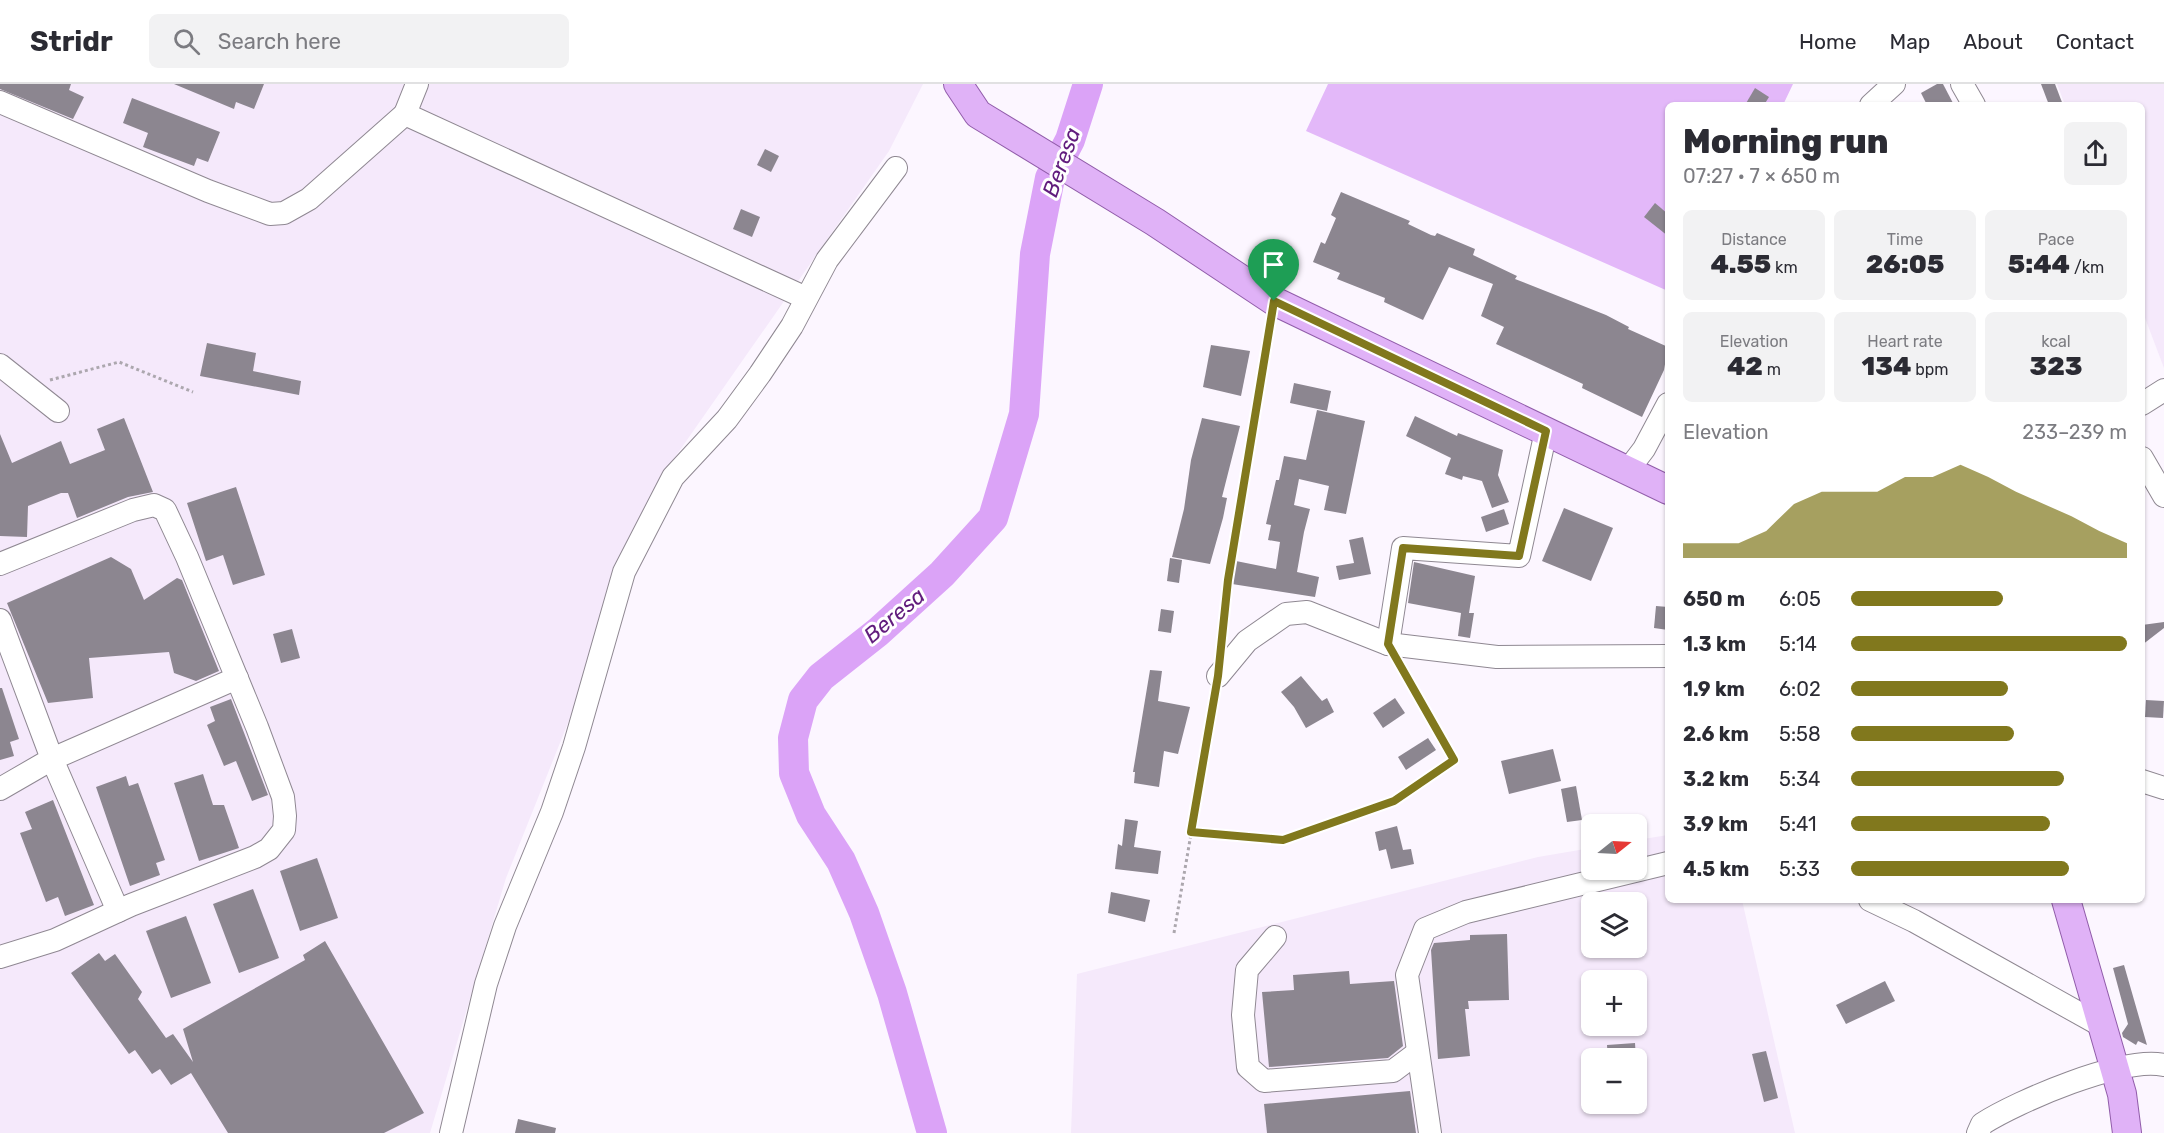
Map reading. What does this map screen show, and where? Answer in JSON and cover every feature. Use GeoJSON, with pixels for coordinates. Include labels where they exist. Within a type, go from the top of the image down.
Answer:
{"type":"FeatureCollection","features":[{"type":"Feature","properties":{"kind":"main road"},"geometry":{"type":"LineString","coordinates":[[958,84],[978,114],[1155,222],[1274,301],[1665,488]]}},
{"type":"Feature","properties":{"kind":"main road"},"geometry":{"type":"LineString","coordinates":[[2067,903],[2119,1082],[2141,1133]]}},
{"type":"Feature","properties":{"kind":"main road"},"geometry":{"type":"LineString","coordinates":[[2119,1082],[2127,1133]]}},
{"type":"Feature","properties":{"kind":"street"},"geometry":{"type":"LineString","coordinates":[[0,102],[208,191],[270,214],[284,213],[309,199],[405,114],[417,84]]}},
{"type":"Feature","properties":{"kind":"street"},"geometry":{"type":"LineString","coordinates":[[1874,102],[1894,84]]}},
{"type":"Feature","properties":{"kind":"street"},"geometry":{"type":"LineString","coordinates":[[1962,84],[1972,102]]}},
{"type":"Feature","properties":{"kind":"street"},"geometry":{"type":"LineString","coordinates":[[405,114],[806,298]]}},
{"type":"Feature","properties":{"kind":"street"},"geometry":{"type":"LineString","coordinates":[[451,1133],[489,975],[505,926],[552,812],[574,747],[624,572],[673,477],[727,419],[792,326],[827,260],[896,168]]}},
{"type":"Feature","properties":{"kind":"street"},"geometry":{"type":"LineString","coordinates":[[0,365],[58,411]]}},
{"type":"Feature","properties":{"kind":"street"},"geometry":{"type":"LineString","coordinates":[[2145,402],[2164,390]]}},
{"type":"Feature","properties":{"kind":"street"},"geometry":{"type":"LineString","coordinates":[[1628,470],[1644,449],[1665,410]]}},
{"type":"Feature","properties":{"kind":"street"},"geometry":{"type":"LineString","coordinates":[[1388,644],[1403,548],[1519,556],[1546,431]]}},
{"type":"Feature","properties":{"kind":"street"},"geometry":{"type":"LineString","coordinates":[[2145,463],[2164,496]]}},
{"type":"Feature","properties":{"kind":"street"},"geometry":{"type":"LineString","coordinates":[[0,564],[133,510],[154,504],[165,510],[237,678],[283,797],[285,816],[284,830],[269,849],[255,857],[118,911],[55,940],[0,957]]}},
{"type":"Feature","properties":{"kind":"street"},"geometry":{"type":"LineString","coordinates":[[1218,676],[1247,641],[1286,614],[1307,612],[1388,644],[1497,657],[1665,656]]}},
{"type":"Feature","properties":{"kind":"street"},"geometry":{"type":"LineString","coordinates":[[0,620],[52,759],[118,911]]}},
{"type":"Feature","properties":{"kind":"street"},"geometry":{"type":"LineString","coordinates":[[0,789],[52,759],[237,678]]}},
{"type":"Feature","properties":{"kind":"street"},"geometry":{"type":"LineString","coordinates":[[2145,783],[2164,788]]}},
{"type":"Feature","properties":{"kind":"street"},"geometry":{"type":"LineString","coordinates":[[1430,1133],[1407,975],[1425,929],[1466,912],[1665,864]]}},
{"type":"Feature","properties":{"kind":"street"},"geometry":{"type":"LineString","coordinates":[[1876,903],[1914,921],[2102,1026]]}},
{"type":"Feature","properties":{"kind":"street"},"geometry":{"type":"LineString","coordinates":[[1275,937],[1247,970],[1243,1015],[1248,1067],[1264,1081],[1393,1071],[1417,1053]]}},
{"type":"Feature","properties":{"kind":"street"},"geometry":{"type":"LineString","coordinates":[[1975,1130],[2033,1097],[2119,1082],[2149,1062],[2164,1065]]}},
{"type":"Feature","properties":{"kind":"path"},"geometry":{"type":"LineString","coordinates":[[1221,644],[1228,580],[1274,301]]}},
{"type":"Feature","properties":{"kind":"path"},"geometry":{"type":"LineString","coordinates":[[27,386],[119,362],[193,392]]}},
{"type":"Feature","properties":{"kind":"path"},"geometry":{"type":"LineString","coordinates":[[1191,832],[1283,840],[1394,801],[1454,760],[1388,644]]}},
{"type":"Feature","properties":{"kind":"path"},"geometry":{"type":"LineString","coordinates":[[1174,933],[1218,676]]}},
{"type":"Feature","properties":{"kind":"shaded area"},"geometry":{"type":"Polygon","coordinates":[[[0,84],[923,84],[889,151],[673,460],[506,878],[430,1133],[0,1133],[0,84]]]}},
{"type":"Feature","properties":{"kind":"shaded area"},"geometry":{"type":"Polygon","coordinates":[[[1328,84],[1793,84],[1784,102],[1665,102],[1665,290],[1306,131],[1328,84]]]}},
{"type":"Feature","properties":{"kind":"shaded area"},"geometry":{"type":"Polygon","coordinates":[[[2057,84],[2164,84],[2164,368],[2145,318],[2145,102],[2064,102],[2057,84]]]}},
{"type":"Feature","properties":{"kind":"shaded area"},"geometry":{"type":"Polygon","coordinates":[[[1665,835],[1665,903],[1743,903],[1795,1133],[1071,1133],[1077,974],[1538,857],[1581,850],[1581,880],[1647,880],[1647,838],[1665,835]]]}},
{"type":"Feature","properties":{"kind":"building"},"geometry":{"type":"Polygon","coordinates":[[[0,84],[71,84],[69,90],[84,97],[73,119],[0,89],[0,84]]]}},
{"type":"Feature","properties":{"kind":"building"},"geometry":{"type":"Polygon","coordinates":[[[174,84],[264,84],[254,109],[236,102],[234,109],[174,84]]]}},
{"type":"Feature","properties":{"kind":"building"},"geometry":{"type":"Polygon","coordinates":[[[1937,84],[1943,84],[1952,102],[1926,102],[1921,93],[1937,84]]]}},
{"type":"Feature","properties":{"kind":"building"},"geometry":{"type":"Polygon","coordinates":[[[2041,84],[2055,84],[2062,102],[2048,102],[2041,84]]]}},
{"type":"Feature","properties":{"kind":"building"},"geometry":{"type":"Polygon","coordinates":[[[1755,88],[1769,97],[1766,102],[1747,102],[1755,88]]]}},
{"type":"Feature","properties":{"kind":"building"},"geometry":{"type":"Polygon","coordinates":[[[132,98],[220,132],[208,162],[197,158],[194,166],[143,147],[148,133],[123,123],[132,98]]]}},
{"type":"Feature","properties":{"kind":"building"},"geometry":{"type":"Polygon","coordinates":[[[765,149],[779,156],[771,172],[757,165],[765,149]]]}},
{"type":"Feature","properties":{"kind":"building"},"geometry":{"type":"Polygon","coordinates":[[[1341,192],[1410,221],[1408,224],[1431,235],[1435,236],[1437,233],[1475,249],[1473,255],[1517,276],[1515,279],[1606,315],[1629,327],[1628,329],[1665,346],[1664,370],[1642,417],[1582,388],[1583,384],[1496,344],[1504,327],[1481,316],[1493,284],[1449,267],[1423,320],[1384,302],[1385,298],[1337,279],[1340,273],[1313,262],[1321,242],[1325,244],[1336,218],[1331,215],[1341,192]]]}},
{"type":"Feature","properties":{"kind":"building"},"geometry":{"type":"Polygon","coordinates":[[[1655,203],[1665,211],[1665,234],[1644,217],[1655,203]]]}},
{"type":"Feature","properties":{"kind":"building"},"geometry":{"type":"Polygon","coordinates":[[[741,209],[760,217],[752,237],[733,229],[741,209]]]}},
{"type":"Feature","properties":{"kind":"building"},"geometry":{"type":"Polygon","coordinates":[[[207,343],[256,353],[253,371],[301,381],[299,395],[200,376],[207,343]]]}},
{"type":"Feature","properties":{"kind":"building"},"geometry":{"type":"Polygon","coordinates":[[[1211,345],[1250,351],[1241,396],[1203,387],[1211,345]]]}},
{"type":"Feature","properties":{"kind":"building"},"geometry":{"type":"Polygon","coordinates":[[[1294,383],[1331,391],[1327,411],[1290,403],[1294,383]]]}},
{"type":"Feature","properties":{"kind":"building"},"geometry":{"type":"Polygon","coordinates":[[[1317,410],[1365,421],[1346,514],[1324,510],[1329,486],[1299,479],[1294,505],[1310,509],[1297,572],[1319,577],[1315,597],[1232,584],[1236,561],[1276,569],[1280,542],[1268,540],[1271,525],[1266,524],[1276,480],[1279,480],[1284,456],[1306,460],[1317,410]]]}},
{"type":"Feature","properties":{"kind":"building"},"geometry":{"type":"Polygon","coordinates":[[[1415,416],[1457,436],[1458,433],[1503,450],[1498,475],[1509,502],[1492,508],[1482,481],[1463,476],[1462,480],[1445,474],[1451,458],[1406,436],[1415,416]]]}},
{"type":"Feature","properties":{"kind":"building"},"geometry":{"type":"Polygon","coordinates":[[[124,418],[153,492],[128,497],[77,518],[68,493],[61,493],[28,506],[27,537],[0,536],[0,434],[12,463],[61,441],[70,464],[105,450],[97,429],[124,418]]]}},
{"type":"Feature","properties":{"kind":"building"},"geometry":{"type":"Polygon","coordinates":[[[1202,418],[1240,426],[1222,497],[1227,498],[1223,518],[1210,564],[1172,557],[1184,509],[1191,460],[1202,418]]]}},
{"type":"Feature","properties":{"kind":"building"},"geometry":{"type":"Polygon","coordinates":[[[236,487],[265,575],[233,585],[223,555],[206,561],[187,503],[236,487]]]}},
{"type":"Feature","properties":{"kind":"building"},"geometry":{"type":"Polygon","coordinates":[[[1564,508],[1613,528],[1591,581],[1542,561],[1564,508]]]}},
{"type":"Feature","properties":{"kind":"building"},"geometry":{"type":"Polygon","coordinates":[[[1504,509],[1509,524],[1486,532],[1481,517],[1504,509]]]}},
{"type":"Feature","properties":{"kind":"building"},"geometry":{"type":"Polygon","coordinates":[[[1363,537],[1371,574],[1339,580],[1336,566],[1354,563],[1349,540],[1363,537]]]}},
{"type":"Feature","properties":{"kind":"building"},"geometry":{"type":"Polygon","coordinates":[[[111,557],[131,569],[144,600],[177,578],[182,580],[219,671],[196,681],[174,673],[169,652],[89,658],[93,698],[48,703],[7,603],[111,557]]]}},
{"type":"Feature","properties":{"kind":"building"},"geometry":{"type":"Polygon","coordinates":[[[1170,558],[1182,560],[1179,583],[1167,581],[1170,558]]]}},
{"type":"Feature","properties":{"kind":"building"},"geometry":{"type":"Polygon","coordinates":[[[1414,562],[1475,576],[1469,613],[1474,613],[1470,638],[1458,636],[1461,613],[1408,603],[1414,562]]]}},
{"type":"Feature","properties":{"kind":"building"},"geometry":{"type":"Polygon","coordinates":[[[1656,606],[1665,607],[1665,630],[1654,628],[1656,606]]]}},
{"type":"Feature","properties":{"kind":"building"},"geometry":{"type":"Polygon","coordinates":[[[1161,609],[1174,611],[1171,633],[1158,631],[1161,609]]]}},
{"type":"Feature","properties":{"kind":"building"},"geometry":{"type":"Polygon","coordinates":[[[2164,622],[2164,628],[2145,643],[2145,625],[2164,622]]]}},
{"type":"Feature","properties":{"kind":"building"},"geometry":{"type":"Polygon","coordinates":[[[292,629],[300,658],[281,663],[273,634],[292,629]]]}},
{"type":"Feature","properties":{"kind":"building"},"geometry":{"type":"Polygon","coordinates":[[[1150,670],[1162,671],[1158,701],[1190,707],[1178,754],[1164,751],[1159,787],[1134,783],[1135,772],[1133,772],[1150,670]]]}},
{"type":"Feature","properties":{"kind":"building"},"geometry":{"type":"Polygon","coordinates":[[[1301,676],[1322,701],[1327,698],[1334,712],[1306,728],[1294,707],[1281,692],[1301,676]]]}},
{"type":"Feature","properties":{"kind":"building"},"geometry":{"type":"Polygon","coordinates":[[[0,688],[2,688],[19,739],[10,742],[14,756],[0,760],[0,688]]]}},
{"type":"Feature","properties":{"kind":"building"},"geometry":{"type":"Polygon","coordinates":[[[1395,698],[1405,713],[1383,728],[1373,713],[1395,698]]]}},
{"type":"Feature","properties":{"kind":"building"},"geometry":{"type":"Polygon","coordinates":[[[231,699],[268,795],[252,801],[236,761],[224,766],[207,725],[215,721],[210,707],[231,699]]]}},
{"type":"Feature","properties":{"kind":"building"},"geometry":{"type":"Polygon","coordinates":[[[2146,700],[2164,701],[2163,718],[2145,717],[2146,700]]]}},
{"type":"Feature","properties":{"kind":"building"},"geometry":{"type":"Polygon","coordinates":[[[1428,738],[1436,750],[1406,770],[1398,757],[1428,738]]]}},
{"type":"Feature","properties":{"kind":"building"},"geometry":{"type":"Polygon","coordinates":[[[1553,749],[1561,781],[1509,794],[1501,761],[1553,749]]]}},
{"type":"Feature","properties":{"kind":"building"},"geometry":{"type":"Polygon","coordinates":[[[203,774],[213,805],[224,805],[239,848],[199,861],[174,783],[203,774]]]}},
{"type":"Feature","properties":{"kind":"building"},"geometry":{"type":"Polygon","coordinates":[[[126,776],[129,786],[138,783],[165,860],[156,863],[160,875],[130,886],[96,787],[126,776]]]}},
{"type":"Feature","properties":{"kind":"building"},"geometry":{"type":"Polygon","coordinates":[[[1576,786],[1581,820],[1567,822],[1561,789],[1576,786]]]}},
{"type":"Feature","properties":{"kind":"building"},"geometry":{"type":"Polygon","coordinates":[[[53,800],[94,905],[65,916],[58,897],[46,902],[20,833],[32,829],[25,812],[53,800]]]}},
{"type":"Feature","properties":{"kind":"building"},"geometry":{"type":"Polygon","coordinates":[[[1125,819],[1138,821],[1134,847],[1161,851],[1158,874],[1115,869],[1118,844],[1122,846],[1125,819]]]}},
{"type":"Feature","properties":{"kind":"building"},"geometry":{"type":"Polygon","coordinates":[[[1397,826],[1403,850],[1411,849],[1414,864],[1391,869],[1386,849],[1379,851],[1375,832],[1397,826]]]}},
{"type":"Feature","properties":{"kind":"building"},"geometry":{"type":"Polygon","coordinates":[[[317,858],[338,918],[300,931],[280,871],[317,858]]]}},
{"type":"Feature","properties":{"kind":"building"},"geometry":{"type":"Polygon","coordinates":[[[253,889],[279,958],[239,973],[213,904],[253,889]]]}},
{"type":"Feature","properties":{"kind":"building"},"geometry":{"type":"Polygon","coordinates":[[[1111,892],[1150,900],[1145,922],[1108,913],[1111,892]]]}},
{"type":"Feature","properties":{"kind":"building"},"geometry":{"type":"Polygon","coordinates":[[[186,916],[211,983],[171,998],[146,931],[186,916]]]}},
{"type":"Feature","properties":{"kind":"building"},"geometry":{"type":"Polygon","coordinates":[[[1507,934],[1509,1000],[1468,1001],[1469,1009],[1465,1009],[1470,1056],[1438,1059],[1431,950],[1434,943],[1470,940],[1470,935],[1507,934]]]}},
{"type":"Feature","properties":{"kind":"building"},"geometry":{"type":"Polygon","coordinates":[[[325,941],[424,1113],[384,1133],[228,1133],[191,1073],[171,1085],[160,1069],[152,1074],[135,1050],[129,1054],[71,973],[99,953],[105,961],[115,954],[142,992],[138,999],[166,1038],[173,1034],[193,1062],[183,1029],[305,960],[303,955],[325,941]]]}},
{"type":"Feature","properties":{"kind":"building"},"geometry":{"type":"Polygon","coordinates":[[[2124,965],[2147,1045],[2138,1041],[2136,1045],[2123,1037],[2122,1033],[2128,1024],[2113,968],[2124,965]]]}},
{"type":"Feature","properties":{"kind":"building"},"geometry":{"type":"Polygon","coordinates":[[[1349,971],[1350,984],[1394,981],[1403,1046],[1388,1058],[1269,1067],[1262,992],[1294,990],[1293,975],[1349,971]]]}},
{"type":"Feature","properties":{"kind":"building"},"geometry":{"type":"Polygon","coordinates":[[[1885,981],[1895,1001],[1846,1024],[1836,1005],[1885,981]]]}},
{"type":"Feature","properties":{"kind":"building"},"geometry":{"type":"Polygon","coordinates":[[[1635,1043],[1635,1048],[1607,1048],[1607,1045],[1635,1043]]]}},
{"type":"Feature","properties":{"kind":"building"},"geometry":{"type":"Polygon","coordinates":[[[1766,1051],[1778,1098],[1764,1102],[1752,1054],[1766,1051]]]}},
{"type":"Feature","properties":{"kind":"building"},"geometry":{"type":"Polygon","coordinates":[[[1410,1091],[1416,1133],[1267,1133],[1264,1104],[1410,1091]]]}},
{"type":"Feature","properties":{"kind":"building"},"geometry":{"type":"Polygon","coordinates":[[[518,1119],[556,1128],[555,1133],[515,1133],[518,1119]]]}},
{"type":"Feature","properties":{"kind":"waterway","name":"Beresa"},"geometry":{"type":"LineString","coordinates":[[932,1133],[892,993],[864,913],[841,861],[811,815],[794,773],[793,738],[803,700],[821,677],[878,632],[942,574],[993,518],[1024,414],[1035,254],[1050,178],[1070,140],[1088,84]]}},
{"type":"Feature","properties":{"kind":"route"},"geometry":{"type":"LineString","coordinates":[[1274,301],[1546,431],[1519,556],[1403,548],[1388,644],[1454,760],[1394,801],[1283,840],[1191,832],[1218,676],[1228,580],[1274,301]]}}]}
